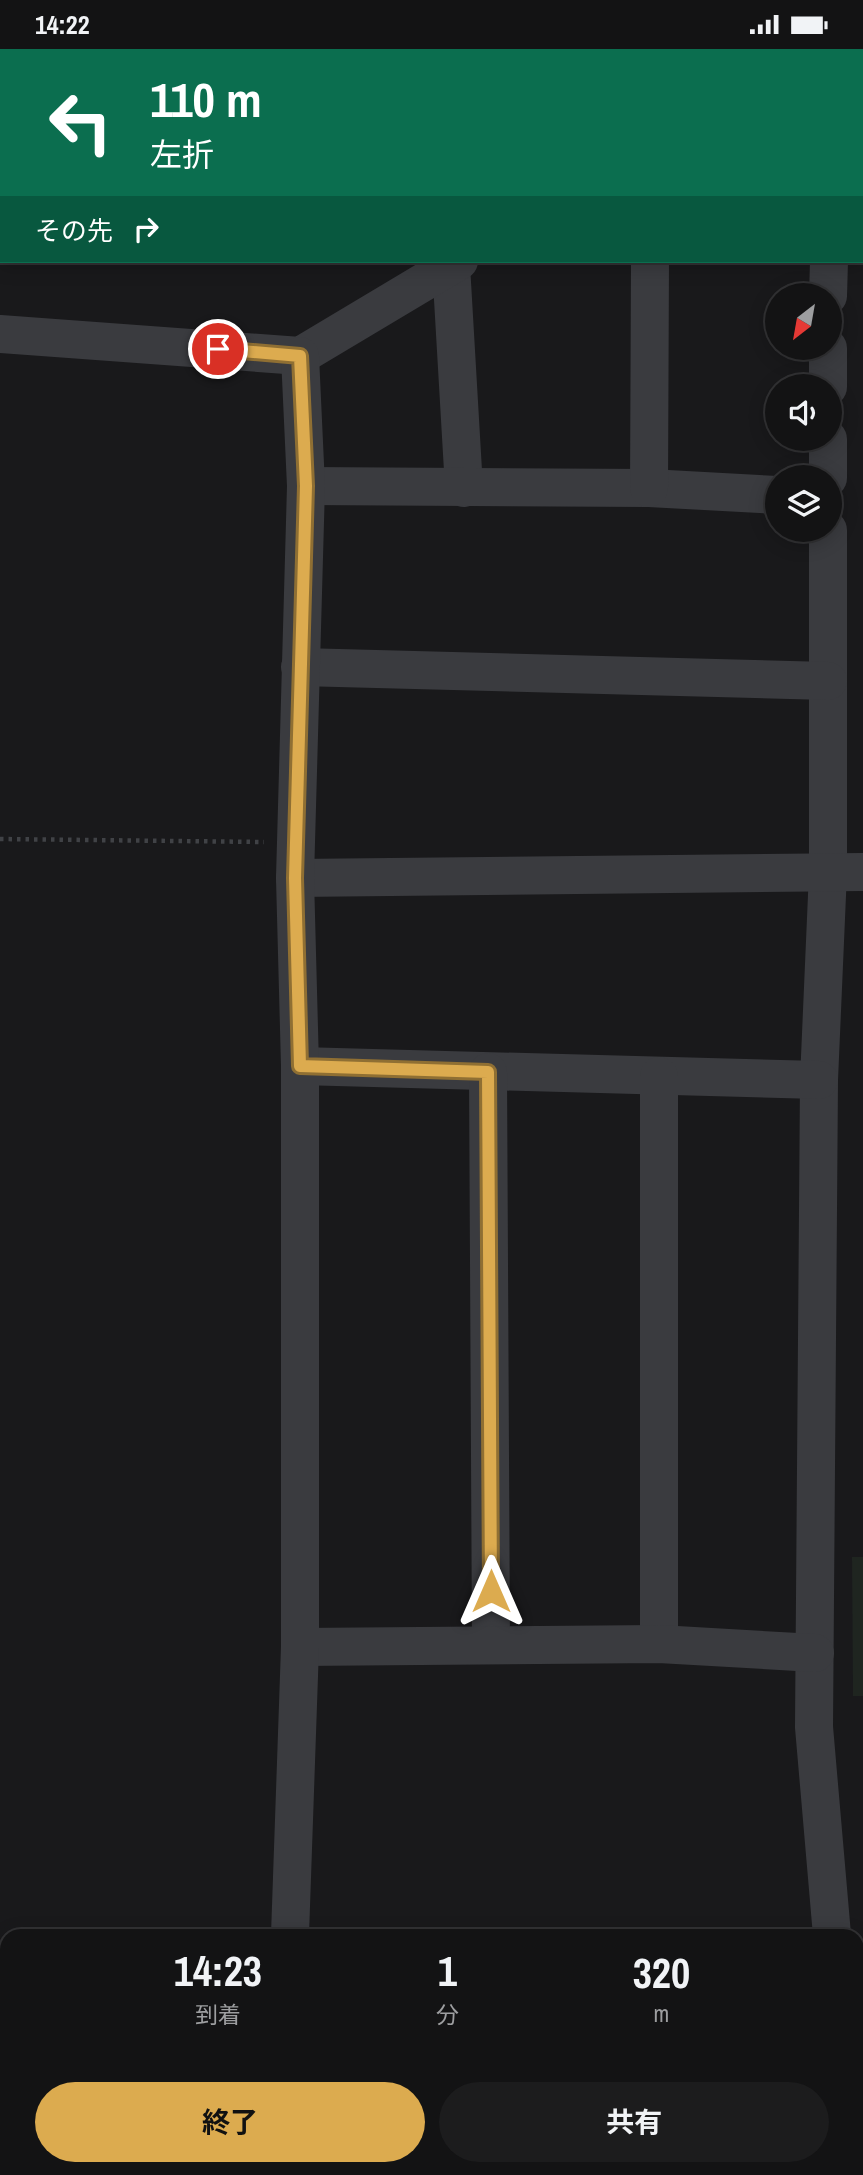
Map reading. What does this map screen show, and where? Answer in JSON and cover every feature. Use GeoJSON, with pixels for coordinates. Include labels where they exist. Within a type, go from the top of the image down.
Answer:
{"type":"FeatureCollection","features":[{"type":"Feature","properties":{"kind":"street"},"geometry":{"type":"LineString","coordinates":[[0,334],[300,356],[455,263],[464,488]]}},
{"type":"Feature","properties":{"kind":"street"},"geometry":{"type":"LineString","coordinates":[[649,488],[650,263]]}},
{"type":"Feature","properties":{"kind":"street"},"geometry":{"type":"LineString","coordinates":[[828,283],[829,263]]}},
{"type":"Feature","properties":{"kind":"street"},"geometry":{"type":"LineString","coordinates":[[290,1929],[300,1647],[300,1066],[296,860],[306,486],[300,356]]}},
{"type":"Feature","properties":{"kind":"street"},"geometry":{"type":"LineString","coordinates":[[306,486],[649,488],[765,494]]}},
{"type":"Feature","properties":{"kind":"street"},"geometry":{"type":"LineString","coordinates":[[828,542],[828,681],[845,872],[819,1080],[814,1727],[831,1929]]}},
{"type":"Feature","properties":{"kind":"street"},"geometry":{"type":"LineString","coordinates":[[300,667],[828,681]]}},
{"type":"Feature","properties":{"kind":"street"},"geometry":{"type":"LineString","coordinates":[[296,860],[845,872]]}},
{"type":"Feature","properties":{"kind":"street"},"geometry":{"type":"LineString","coordinates":[[300,1066],[819,1080]]}},
{"type":"Feature","properties":{"kind":"street"},"geometry":{"type":"LineString","coordinates":[[488,1072],[491,1645]]}},
{"type":"Feature","properties":{"kind":"street"},"geometry":{"type":"LineString","coordinates":[[659,1076],[659,1644]]}},
{"type":"Feature","properties":{"kind":"street"},"geometry":{"type":"LineString","coordinates":[[300,1647],[659,1644],[815,1653]]}},
{"type":"Feature","properties":{"kind":"path"},"geometry":{"type":"LineString","coordinates":[[0,839],[296,860]]}},
{"type":"Feature","properties":{"kind":"shaded area"},"geometry":{"type":"Polygon","coordinates":[[[852,1557],[863,1557],[863,1696],[853,1696],[852,1557]]]}},
{"type":"Feature","properties":{"kind":"route"},"geometry":{"type":"LineString","coordinates":[[218,349],[300,356],[306,486],[295,878],[300,1066],[488,1072],[491,1591]]}}]}
